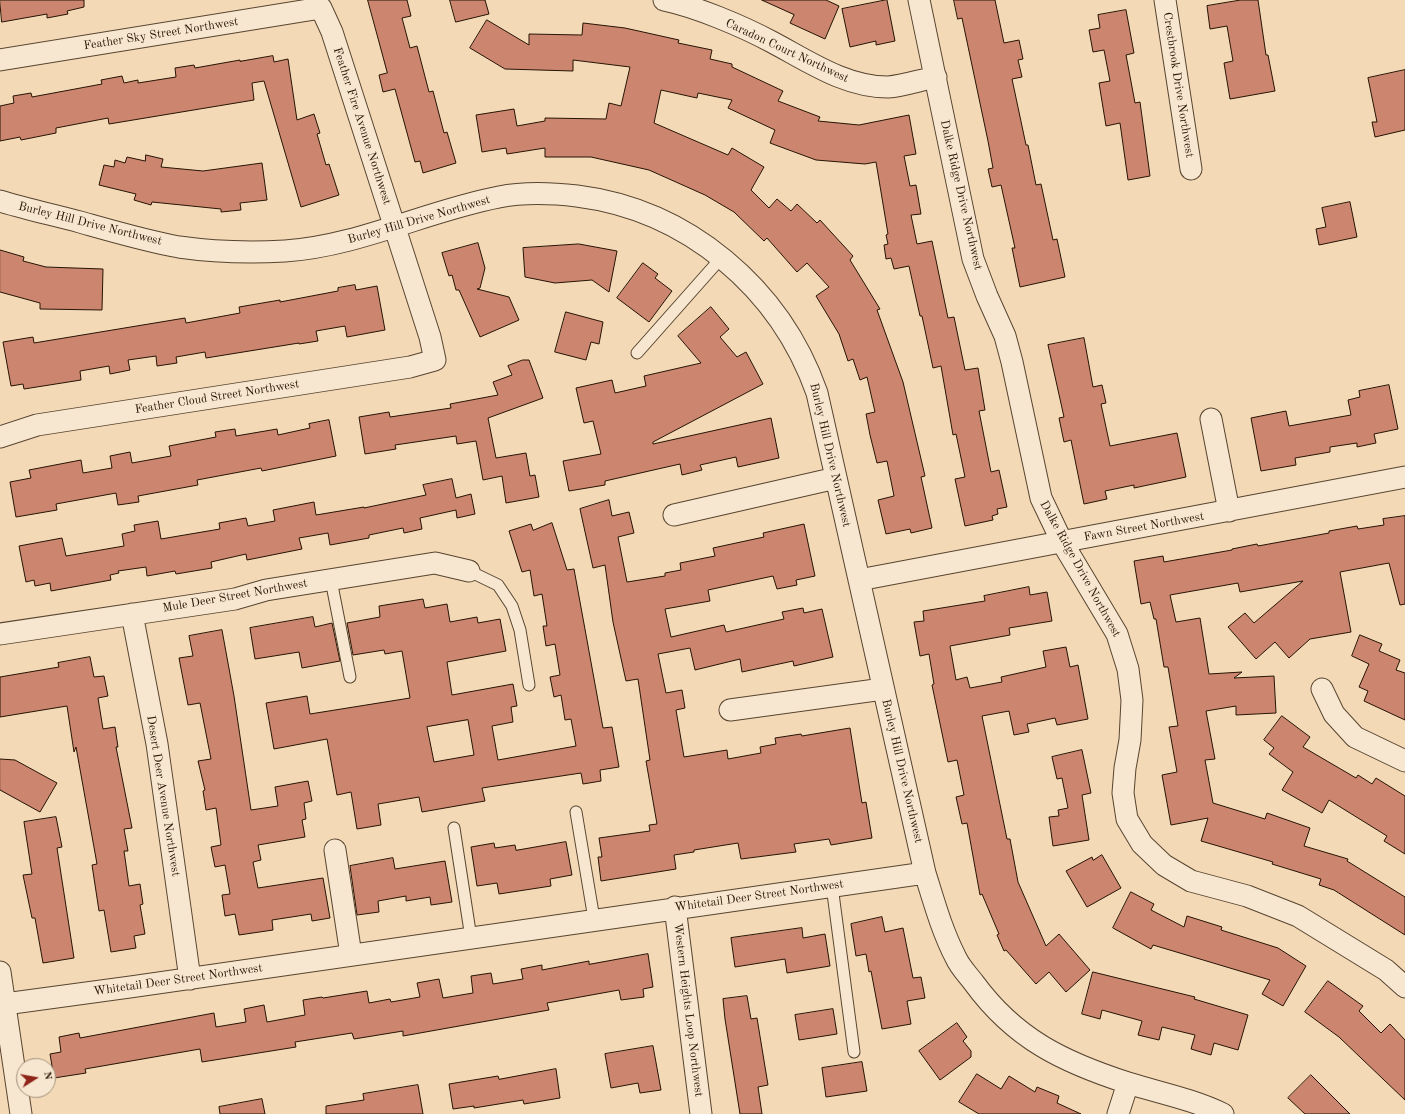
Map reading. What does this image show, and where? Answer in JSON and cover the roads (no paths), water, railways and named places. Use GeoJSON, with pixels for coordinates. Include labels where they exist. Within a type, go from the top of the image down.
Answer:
{"type":"FeatureCollection","features":[{"type":"Feature","properties":{"kind":"street","name":"Caradon Court Northwest"},"geometry":{"type":"LineString","coordinates":[[664,0],[714,16],[771,41],[812,64],[850,82],[888,87],[936,77]]}},
{"type":"Feature","properties":{"kind":"street","name":"Dalke Ridge Drive Northwest"},"geometry":{"type":"LineString","coordinates":[[919,0],[973,259],[1004,336],[1012,362],[1041,498],[1062,542],[1117,634],[1128,669],[1132,700],[1130,740],[1125,768],[1123,793],[1127,819],[1142,844],[1164,865],[1191,881],[1247,896],[1298,916],[1386,970],[1405,987]]}},
{"type":"Feature","properties":{"kind":"street","name":"Crestbrook Drive Northwest"},"geometry":{"type":"LineString","coordinates":[[1165,0],[1191,169]]}},
{"type":"Feature","properties":{"kind":"street","name":"Feather Sky Street Northwest"},"geometry":{"type":"LineString","coordinates":[[0,60],[321,8]]}},
{"type":"Feature","properties":{"kind":"street","name":"Feather Fire Avenue Northwest"},"geometry":{"type":"LineString","coordinates":[[321,8],[332,32],[430,337],[435,360]]}},
{"type":"Feature","properties":{"kind":"street","name":"Burley Hill Drive Northwest"},"geometry":{"type":"LineString","coordinates":[[0,201],[177,246],[221,251],[287,250],[319,246],[355,239],[477,202],[501,197],[557,194],[608,201],[643,212],[690,235],[722,257],[747,279],[765,300],[782,323],[808,367],[824,419],[925,873],[939,920],[956,959],[987,1000],[1008,1022],[1037,1045],[1064,1059],[1128,1083],[1200,1103],[1223,1114]]}},
{"type":"Feature","properties":{"kind":"street","name":"Feather Cloud Street Northwest"},"geometry":{"type":"LineString","coordinates":[[0,437],[37,425],[410,367],[435,360]]}},
{"type":"Feature","properties":{"kind":"street"},"geometry":{"type":"LineString","coordinates":[[1211,419],[1229,511]]}},
{"type":"Feature","properties":{"kind":"street","name":"Fawn Street Northwest"},"geometry":{"type":"LineString","coordinates":[[859,580],[1405,477]]}},
{"type":"Feature","properties":{"kind":"street"},"geometry":{"type":"LineString","coordinates":[[674,515],[836,478]]}},
{"type":"Feature","properties":{"kind":"street","name":"Mule Deer Street Northwest"},"geometry":{"type":"LineString","coordinates":[[0,634],[235,599],[266,590],[435,563],[469,571]]}},
{"type":"Feature","properties":{"kind":"street","name":"Desert Deer Avenue Northwest"},"geometry":{"type":"LineString","coordinates":[[132,614],[157,744],[190,979]]}},
{"type":"Feature","properties":{"kind":"street"},"geometry":{"type":"LineString","coordinates":[[730,710],[883,689]]}},
{"type":"Feature","properties":{"kind":"street"},"geometry":{"type":"LineString","coordinates":[[1322,689],[1334,714],[1355,737],[1405,761]]}},
{"type":"Feature","properties":{"kind":"street"},"geometry":{"type":"LineString","coordinates":[[335,850],[351,955]]}},
{"type":"Feature","properties":{"kind":"street","name":"Whitetail Deer Street Northwest"},"geometry":{"type":"LineString","coordinates":[[5,1004],[190,979],[675,907],[925,873]]}},
{"type":"Feature","properties":{"kind":"street","name":"Western Heights Loop Northwest"},"geometry":{"type":"LineString","coordinates":[[675,907],[701,1114]]}},
{"type":"Feature","properties":{"kind":"street"},"geometry":{"type":"LineString","coordinates":[[0,972],[21,1114]]}},
{"type":"Feature","properties":{"kind":"street"},"geometry":{"type":"LineString","coordinates":[[1118,1114],[1128,1083]]}},
{"type":"Feature","properties":{"kind":"lane"},"geometry":{"type":"LineString","coordinates":[[637,353],[722,257]]}},
{"type":"Feature","properties":{"kind":"lane"},"geometry":{"type":"LineString","coordinates":[[469,571],[498,585],[512,606],[520,630],[529,685]]}},
{"type":"Feature","properties":{"kind":"lane"},"geometry":{"type":"LineString","coordinates":[[331,580],[350,677]]}},
{"type":"Feature","properties":{"kind":"lane"},"geometry":{"type":"LineString","coordinates":[[576,812],[594,919]]}},
{"type":"Feature","properties":{"kind":"lane"},"geometry":{"type":"LineString","coordinates":[[454,828],[471,938]]}},
{"type":"Feature","properties":{"kind":"lane"},"geometry":{"type":"LineString","coordinates":[[832,886],[854,1052]]}}]}
